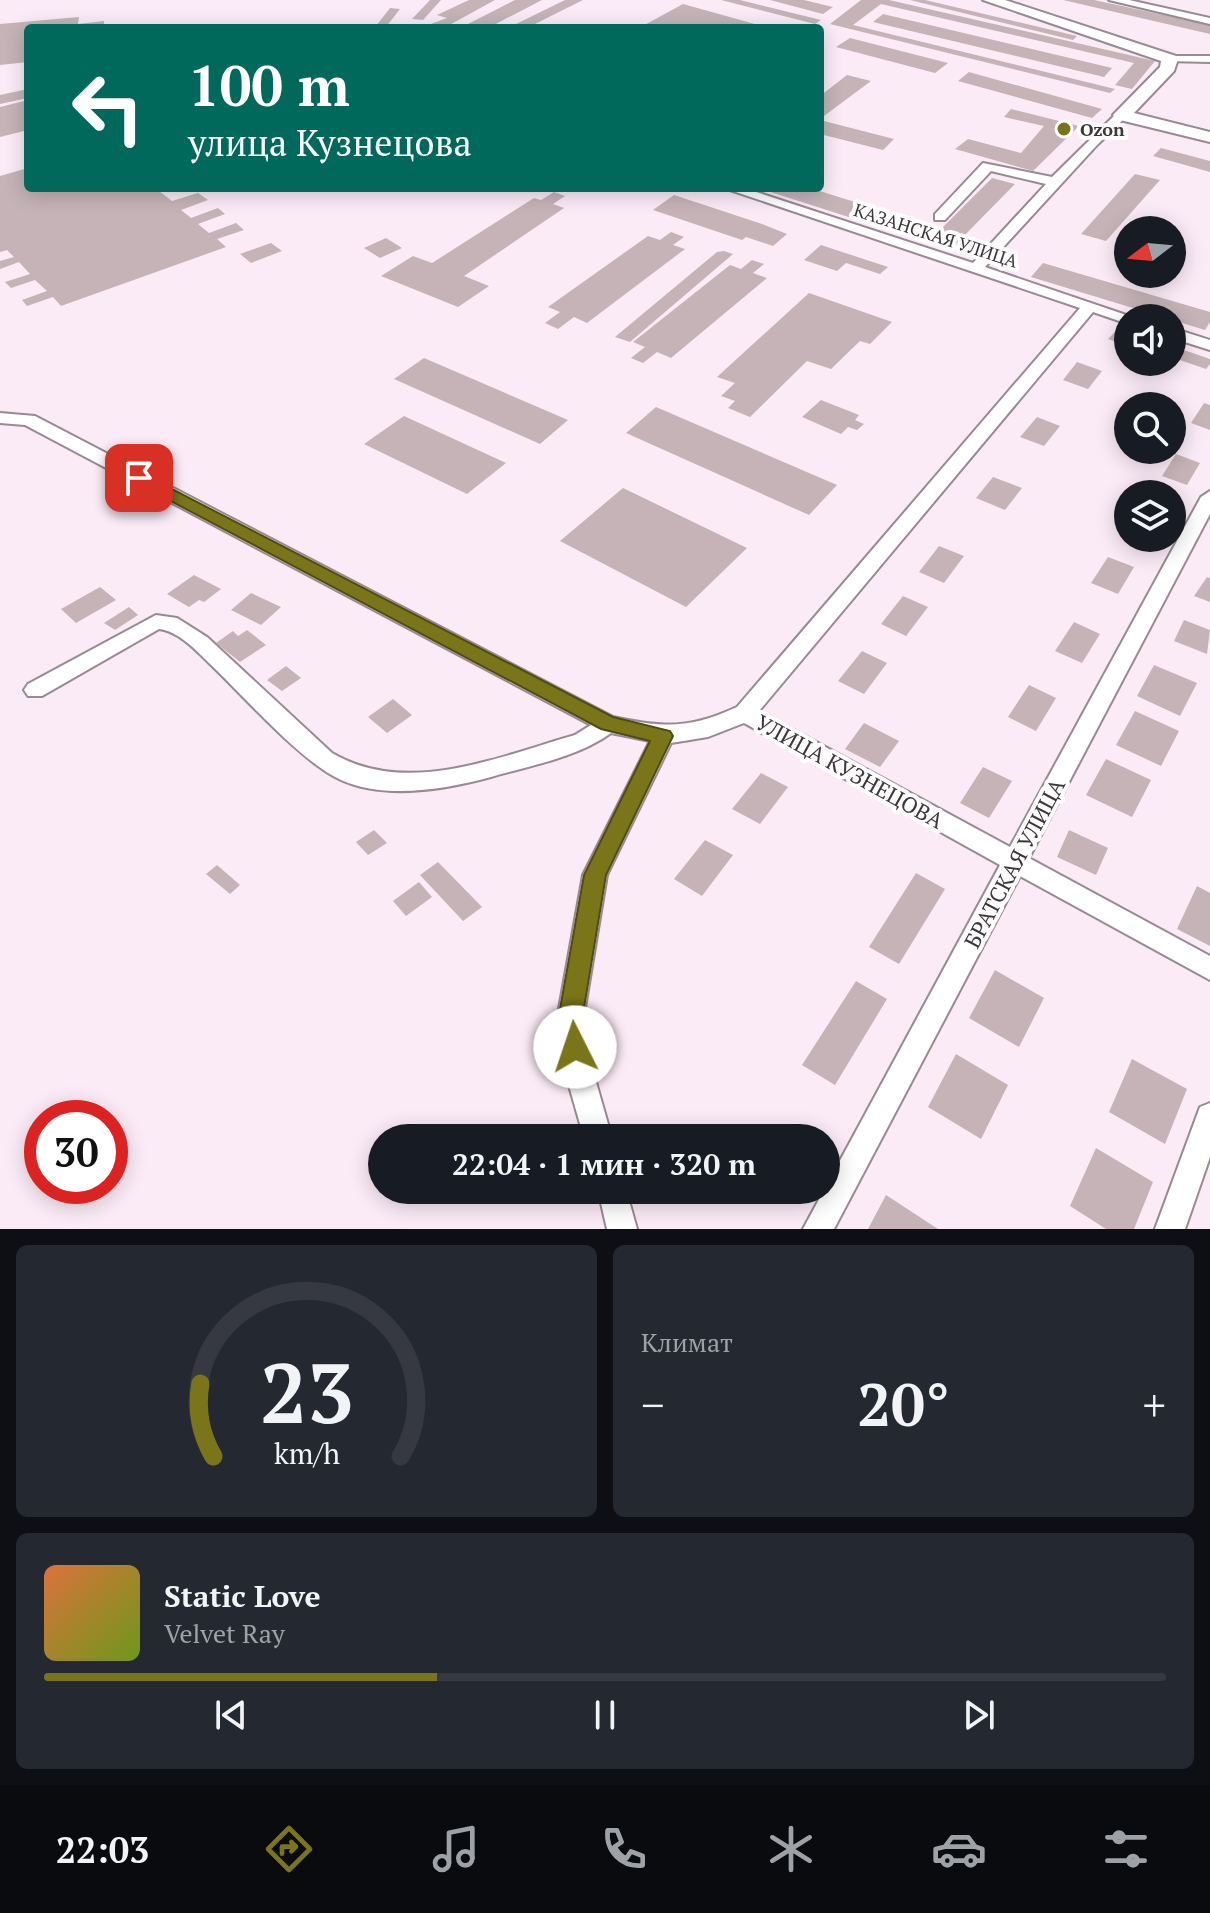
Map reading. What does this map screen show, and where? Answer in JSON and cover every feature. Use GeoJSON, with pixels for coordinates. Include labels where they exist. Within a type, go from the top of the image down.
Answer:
{"type":"FeatureCollection","features":[{"type":"Feature","properties":{"kind":"street"},"geometry":{"type":"LineString","coordinates":[[990,0],[1169,63],[1210,59]]}},
{"type":"Feature","properties":{"kind":"street"},"geometry":{"type":"LineString","coordinates":[[1114,0],[1210,21]]}},
{"type":"Feature","properties":{"kind":"street"},"geometry":{"type":"LineString","coordinates":[[976,268],[1169,63]]}},
{"type":"Feature","properties":{"kind":"street"},"geometry":{"type":"LineString","coordinates":[[1122,115],[1210,137]]}},
{"type":"Feature","properties":{"kind":"street"},"geometry":{"type":"LineString","coordinates":[[940,217],[988,166],[1055,182]]}},
{"type":"Feature","properties":{"kind":"street","name":"КАЗАНСКАЯ УЛИЦА"},"geometry":{"type":"LineString","coordinates":[[743,192],[1114,315]]}},
{"type":"Feature","properties":{"kind":"street"},"geometry":{"type":"LineString","coordinates":[[745,713],[1089,307]]}},
{"type":"Feature","properties":{"kind":"street"},"geometry":{"type":"LineString","coordinates":[[1186,337],[1210,345]]}},
{"type":"Feature","properties":{"kind":"street","name":"УЛИЦА КУЗНЕЦОВА"},"geometry":{"type":"LineString","coordinates":[[3,412],[29,420],[608,724],[663,736],[709,731],[745,713],[1210,969]]}},
{"type":"Feature","properties":{"kind":"street","name":"БРАТСКАЯ УЛИЦА"},"geometry":{"type":"LineString","coordinates":[[818,1229],[1210,497]]}},
{"type":"Feature","properties":{"kind":"street"},"geometry":{"type":"LineString","coordinates":[[35,690],[156,622],[170,623],[200,642],[324,759],[349,774],[402,783],[455,778],[582,742],[608,724]]}},
{"type":"Feature","properties":{"kind":"street"},"geometry":{"type":"LineString","coordinates":[[594,1124],[580,1075],[570,1020],[595,875],[663,736]]}},
{"type":"Feature","properties":{"kind":"street"},"geometry":{"type":"LineString","coordinates":[[1170,1229],[1210,1117]]}},
{"type":"Feature","properties":{"kind":"street"},"geometry":{"type":"LineString","coordinates":[[616,1204],[622,1229]]}},
{"type":"Feature","properties":{"kind":"building"},"geometry":{"type":"Polygon","coordinates":[[[430,0],[441,0],[423,20],[412,19],[430,0]]]}},
{"type":"Feature","properties":{"kind":"building"},"geometry":{"type":"Polygon","coordinates":[[[469,0],[495,0],[451,24],[431,24],[447,18],[437,15],[469,0]]]}},
{"type":"Feature","properties":{"kind":"building"},"geometry":{"type":"Polygon","coordinates":[[[515,0],[542,0],[496,24],[468,24],[515,0]]]}},
{"type":"Feature","properties":{"kind":"building"},"geometry":{"type":"Polygon","coordinates":[[[565,0],[583,0],[535,24],[516,24],[565,0]]]}},
{"type":"Feature","properties":{"kind":"building"},"geometry":{"type":"Polygon","coordinates":[[[721,0],[740,0],[821,20],[815,24],[721,0]]]}},
{"type":"Feature","properties":{"kind":"building"},"geometry":{"type":"Polygon","coordinates":[[[770,0],[804,0],[833,7],[823,14],[770,0]]]}},
{"type":"Feature","properties":{"kind":"building"},"geometry":{"type":"Polygon","coordinates":[[[861,0],[889,0],[1155,61],[1132,89],[1115,85],[1134,63],[881,4],[853,25],[1115,89],[1110,93],[830,24],[861,0]]]}},
{"type":"Feature","properties":{"kind":"building"},"geometry":{"type":"Polygon","coordinates":[[[910,0],[925,0],[1077,36],[1073,40],[910,0]]]}},
{"type":"Feature","properties":{"kind":"building"},"geometry":{"type":"Polygon","coordinates":[[[1063,0],[1094,0],[1210,25],[1210,34],[1063,0]]]}},
{"type":"Feature","properties":{"kind":"building"},"geometry":{"type":"Polygon","coordinates":[[[683,4],[755,24],[695,24],[646,24],[683,4]]]}},
{"type":"Feature","properties":{"kind":"building"},"geometry":{"type":"Polygon","coordinates":[[[390,8],[400,9],[388,24],[378,24],[390,8]]]}},
{"type":"Feature","properties":{"kind":"building"},"geometry":{"type":"Polygon","coordinates":[[[883,14],[1112,68],[1104,77],[873,22],[883,14]]]}},
{"type":"Feature","properties":{"kind":"building"},"geometry":{"type":"Polygon","coordinates":[[[79,17],[78,24],[24,24],[24,62],[0,65],[0,24],[79,17]]]}},
{"type":"Feature","properties":{"kind":"building"},"geometry":{"type":"Polygon","coordinates":[[[850,38],[948,63],[935,73],[836,47],[850,38]]]}},
{"type":"Feature","properties":{"kind":"building"},"geometry":{"type":"Polygon","coordinates":[[[969,72],[1102,109],[1092,118],[958,81],[969,72]]]}},
{"type":"Feature","properties":{"kind":"building"},"geometry":{"type":"Polygon","coordinates":[[[847,75],[871,81],[824,116],[824,93],[847,75]]]}},
{"type":"Feature","properties":{"kind":"building"},"geometry":{"type":"Polygon","coordinates":[[[24,90],[24,99],[0,104],[0,95],[24,90]]]}},
{"type":"Feature","properties":{"kind":"building"},"geometry":{"type":"Polygon","coordinates":[[[24,101],[24,131],[0,137],[0,107],[24,101]]]}},
{"type":"Feature","properties":{"kind":"building"},"geometry":{"type":"Polygon","coordinates":[[[1011,109],[1079,126],[1033,171],[955,149],[968,139],[1021,153],[1044,126],[1004,117],[1011,109]]]}},
{"type":"Feature","properties":{"kind":"building"},"geometry":{"type":"Polygon","coordinates":[[[824,121],[894,139],[883,150],[824,135],[824,121]]]}},
{"type":"Feature","properties":{"kind":"building"},"geometry":{"type":"Polygon","coordinates":[[[1161,148],[1210,161],[1210,172],[1153,156],[1161,148]]]}},
{"type":"Feature","properties":{"kind":"building"},"geometry":{"type":"Polygon","coordinates":[[[24,169],[24,192],[160,192],[172,201],[198,193],[208,200],[181,210],[191,218],[218,208],[225,214],[198,224],[209,233],[236,223],[244,230],[217,239],[226,247],[61,306],[53,297],[27,306],[22,300],[47,291],[35,280],[11,288],[5,282],[30,274],[19,262],[0,269],[0,261],[14,257],[7,250],[0,252],[0,176],[24,169]]]}},
{"type":"Feature","properties":{"kind":"building"},"geometry":{"type":"Polygon","coordinates":[[[1135,174],[1160,180],[1128,216],[1114,216],[1114,232],[1106,241],[1081,234],[1135,174]]]}},
{"type":"Feature","properties":{"kind":"building"},"geometry":{"type":"Polygon","coordinates":[[[992,178],[1015,184],[953,247],[930,240],[992,178]]]}},
{"type":"Feature","properties":{"kind":"building"},"geometry":{"type":"Polygon","coordinates":[[[554,192],[565,196],[553,204],[564,208],[464,276],[489,286],[458,307],[381,276],[413,256],[432,263],[534,198],[541,200],[554,192]]]}},
{"type":"Feature","properties":{"kind":"building"},"geometry":{"type":"Polygon","coordinates":[[[770,192],[823,192],[903,217],[889,230],[770,192]]]}},
{"type":"Feature","properties":{"kind":"building"},"geometry":{"type":"Polygon","coordinates":[[[674,195],[787,234],[773,246],[746,237],[742,240],[653,210],[674,195]]]}},
{"type":"Feature","properties":{"kind":"building"},"geometry":{"type":"Polygon","coordinates":[[[671,232],[684,237],[673,245],[685,249],[587,323],[574,317],[558,329],[545,323],[560,312],[548,307],[648,236],[660,240],[671,232]]]}},
{"type":"Feature","properties":{"kind":"building"},"geometry":{"type":"Polygon","coordinates":[[[386,238],[402,248],[380,258],[364,248],[386,238]]]}},
{"type":"Feature","properties":{"kind":"building"},"geometry":{"type":"Polygon","coordinates":[[[271,243],[282,251],[251,263],[240,254],[271,243]]]}},
{"type":"Feature","properties":{"kind":"building"},"geometry":{"type":"Polygon","coordinates":[[[821,245],[888,267],[880,274],[846,263],[837,271],[804,260],[821,245]]]}},
{"type":"Feature","properties":{"kind":"building"},"geometry":{"type":"Polygon","coordinates":[[[717,252],[733,254],[630,342],[615,337],[717,252]]]}},
{"type":"Feature","properties":{"kind":"building"},"geometry":{"type":"Polygon","coordinates":[[[752,260],[764,264],[753,273],[767,278],[671,358],[657,352],[643,363],[631,358],[645,347],[633,342],[730,265],[741,269],[752,260]]]}},
{"type":"Feature","properties":{"kind":"building"},"geometry":{"type":"Polygon","coordinates":[[[1043,263],[1114,284],[1114,288],[1128,288],[1183,304],[1120,304],[1031,277],[1043,263]]]}},
{"type":"Feature","properties":{"kind":"building"},"geometry":{"type":"Polygon","coordinates":[[[809,293],[892,322],[870,344],[860,341],[831,369],[807,361],[750,417],[728,408],[735,401],[721,396],[735,383],[717,377],[809,293]]]}},
{"type":"Feature","properties":{"kind":"building"},"geometry":{"type":"Polygon","coordinates":[[[1186,305],[1210,312],[1210,322],[1205,330],[1186,324],[1186,305]]]}},
{"type":"Feature","properties":{"kind":"building"},"geometry":{"type":"Polygon","coordinates":[[[1186,351],[1210,359],[1206,369],[1186,362],[1186,351]]]}},
{"type":"Feature","properties":{"kind":"building"},"geometry":{"type":"Polygon","coordinates":[[[424,358],[568,420],[540,444],[394,379],[424,358]]]}},
{"type":"Feature","properties":{"kind":"building"},"geometry":{"type":"Polygon","coordinates":[[[1077,362],[1102,371],[1088,389],[1063,380],[1077,362]]]}},
{"type":"Feature","properties":{"kind":"building"},"geometry":{"type":"Polygon","coordinates":[[[821,400],[859,415],[855,420],[864,424],[857,430],[848,427],[841,434],[802,417],[821,400]]]}},
{"type":"Feature","properties":{"kind":"building"},"geometry":{"type":"Polygon","coordinates":[[[1204,403],[1210,405],[1210,430],[1191,423],[1204,403]]]}},
{"type":"Feature","properties":{"kind":"building"},"geometry":{"type":"Polygon","coordinates":[[[656,407],[837,485],[809,515],[626,433],[656,407]]]}},
{"type":"Feature","properties":{"kind":"building"},"geometry":{"type":"Polygon","coordinates":[[[404,416],[506,463],[467,494],[364,444],[404,416]]]}},
{"type":"Feature","properties":{"kind":"building"},"geometry":{"type":"Polygon","coordinates":[[[1037,417],[1060,426],[1044,446],[1020,437],[1037,417]]]}},
{"type":"Feature","properties":{"kind":"building"},"geometry":{"type":"Polygon","coordinates":[[[1186,458],[1200,463],[1187,485],[1186,480],[1162,476],[1170,464],[1186,464],[1186,458]]]}},
{"type":"Feature","properties":{"kind":"building"},"geometry":{"type":"Polygon","coordinates":[[[993,477],[1022,488],[1005,510],[976,498],[993,477]]]}},
{"type":"Feature","properties":{"kind":"building"},"geometry":{"type":"Polygon","coordinates":[[[623,488],[747,548],[686,607],[560,541],[623,488]]]}},
{"type":"Feature","properties":{"kind":"building"},"geometry":{"type":"Polygon","coordinates":[[[939,546],[964,556],[944,583],[919,572],[939,546]]]}},
{"type":"Feature","properties":{"kind":"building"},"geometry":{"type":"Polygon","coordinates":[[[1108,557],[1134,567],[1118,594],[1091,583],[1108,557]]]}},
{"type":"Feature","properties":{"kind":"building"},"geometry":{"type":"Polygon","coordinates":[[[194,575],[221,589],[204,602],[199,600],[189,607],[167,594],[194,575]]]}},
{"type":"Feature","properties":{"kind":"building"},"geometry":{"type":"Polygon","coordinates":[[[1207,577],[1210,578],[1210,602],[1194,596],[1207,577]]]}},
{"type":"Feature","properties":{"kind":"building"},"geometry":{"type":"Polygon","coordinates":[[[100,587],[116,600],[76,623],[61,609],[100,587]]]}},
{"type":"Feature","properties":{"kind":"building"},"geometry":{"type":"Polygon","coordinates":[[[251,593],[281,607],[261,625],[231,610],[251,593]]]}},
{"type":"Feature","properties":{"kind":"building"},"geometry":{"type":"Polygon","coordinates":[[[903,596],[928,607],[906,636],[881,624],[903,596]]]}},
{"type":"Feature","properties":{"kind":"building"},"geometry":{"type":"Polygon","coordinates":[[[129,607],[138,615],[115,630],[104,623],[129,607]]]}},
{"type":"Feature","properties":{"kind":"building"},"geometry":{"type":"Polygon","coordinates":[[[1184,620],[1210,630],[1207,654],[1174,641],[1184,620]]]}},
{"type":"Feature","properties":{"kind":"building"},"geometry":{"type":"Polygon","coordinates":[[[1074,622],[1100,634],[1082,663],[1055,651],[1074,622]]]}},
{"type":"Feature","properties":{"kind":"building"},"geometry":{"type":"Polygon","coordinates":[[[247,630],[266,645],[240,662],[216,643],[233,631],[238,636],[247,630]]]}},
{"type":"Feature","properties":{"kind":"building"},"geometry":{"type":"Polygon","coordinates":[[[862,651],[887,663],[864,694],[838,681],[862,651]]]}},
{"type":"Feature","properties":{"kind":"building"},"geometry":{"type":"Polygon","coordinates":[[[1154,665],[1197,683],[1180,716],[1137,696],[1154,665]]]}},
{"type":"Feature","properties":{"kind":"building"},"geometry":{"type":"Polygon","coordinates":[[[286,666],[301,678],[282,691],[267,680],[286,666]]]}},
{"type":"Feature","properties":{"kind":"building"},"geometry":{"type":"Polygon","coordinates":[[[1029,685],[1056,698],[1036,731],[1008,717],[1029,685]]]}},
{"type":"Feature","properties":{"kind":"building"},"geometry":{"type":"Polygon","coordinates":[[[393,699],[412,715],[387,733],[368,717],[393,699]]]}},
{"type":"Feature","properties":{"kind":"building"},"geometry":{"type":"Polygon","coordinates":[[[1135,711],[1179,731],[1161,766],[1116,745],[1135,711]]]}},
{"type":"Feature","properties":{"kind":"building"},"geometry":{"type":"Polygon","coordinates":[[[864,723],[899,741],[880,767],[845,749],[864,723]]]}},
{"type":"Feature","properties":{"kind":"building"},"geometry":{"type":"Polygon","coordinates":[[[1106,759],[1151,780],[1132,817],[1086,795],[1106,759]]]}},
{"type":"Feature","properties":{"kind":"building"},"geometry":{"type":"Polygon","coordinates":[[[983,767],[1012,781],[989,818],[960,803],[983,767]]]}},
{"type":"Feature","properties":{"kind":"building"},"geometry":{"type":"Polygon","coordinates":[[[761,773],[788,787],[760,824],[732,809],[761,773]]]}},
{"type":"Feature","properties":{"kind":"building"},"geometry":{"type":"Polygon","coordinates":[[[374,830],[387,843],[368,855],[356,842],[374,830]]]}},
{"type":"Feature","properties":{"kind":"building"},"geometry":{"type":"Polygon","coordinates":[[[1069,830],[1108,848],[1096,875],[1057,857],[1069,830]]]}},
{"type":"Feature","properties":{"kind":"building"},"geometry":{"type":"Polygon","coordinates":[[[705,840],[733,855],[702,896],[674,879],[705,840]]]}},
{"type":"Feature","properties":{"kind":"building"},"geometry":{"type":"Polygon","coordinates":[[[438,862],[482,907],[463,921],[420,875],[438,862]]]}},
{"type":"Feature","properties":{"kind":"building"},"geometry":{"type":"Polygon","coordinates":[[[217,865],[240,885],[230,894],[206,874],[217,865]]]}},
{"type":"Feature","properties":{"kind":"building"},"geometry":{"type":"Polygon","coordinates":[[[916,873],[945,889],[899,964],[869,947],[916,873]]]}},
{"type":"Feature","properties":{"kind":"building"},"geometry":{"type":"Polygon","coordinates":[[[419,882],[432,897],[406,916],[393,901],[419,882]]]}},
{"type":"Feature","properties":{"kind":"building"},"geometry":{"type":"Polygon","coordinates":[[[1197,886],[1210,893],[1210,946],[1177,929],[1197,886]]]}},
{"type":"Feature","properties":{"kind":"building"},"geometry":{"type":"Polygon","coordinates":[[[995,970],[1044,998],[1019,1047],[969,1018],[995,970]]]}},
{"type":"Feature","properties":{"kind":"building"},"geometry":{"type":"Polygon","coordinates":[[[856,981],[887,999],[835,1085],[802,1065],[856,981]]]}},
{"type":"Feature","properties":{"kind":"building"},"geometry":{"type":"Polygon","coordinates":[[[956,1054],[1008,1085],[981,1139],[928,1107],[956,1054]]]}},
{"type":"Feature","properties":{"kind":"building"},"geometry":{"type":"Polygon","coordinates":[[[1132,1059],[1187,1089],[1165,1144],[1109,1112],[1132,1059]]]}},
{"type":"Feature","properties":{"kind":"building"},"geometry":{"type":"Polygon","coordinates":[[[1096,1148],[1153,1182],[1134,1229],[1106,1229],[1070,1206],[1096,1148]]]}},
{"type":"Feature","properties":{"kind":"building"},"geometry":{"type":"Polygon","coordinates":[[[886,1195],[938,1229],[868,1229],[886,1195]]]}},
{"type":"Feature","properties":{"kind":"place","name":"Ozon"},"geometry":{"type":"Point","coordinates":[1064,129]}},
{"type":"Feature","properties":{"kind":"route"},"geometry":{"type":"LineString","coordinates":[[139,478],[608,724],[663,736],[595,875],[570,1020],[575,1047]]}}]}
